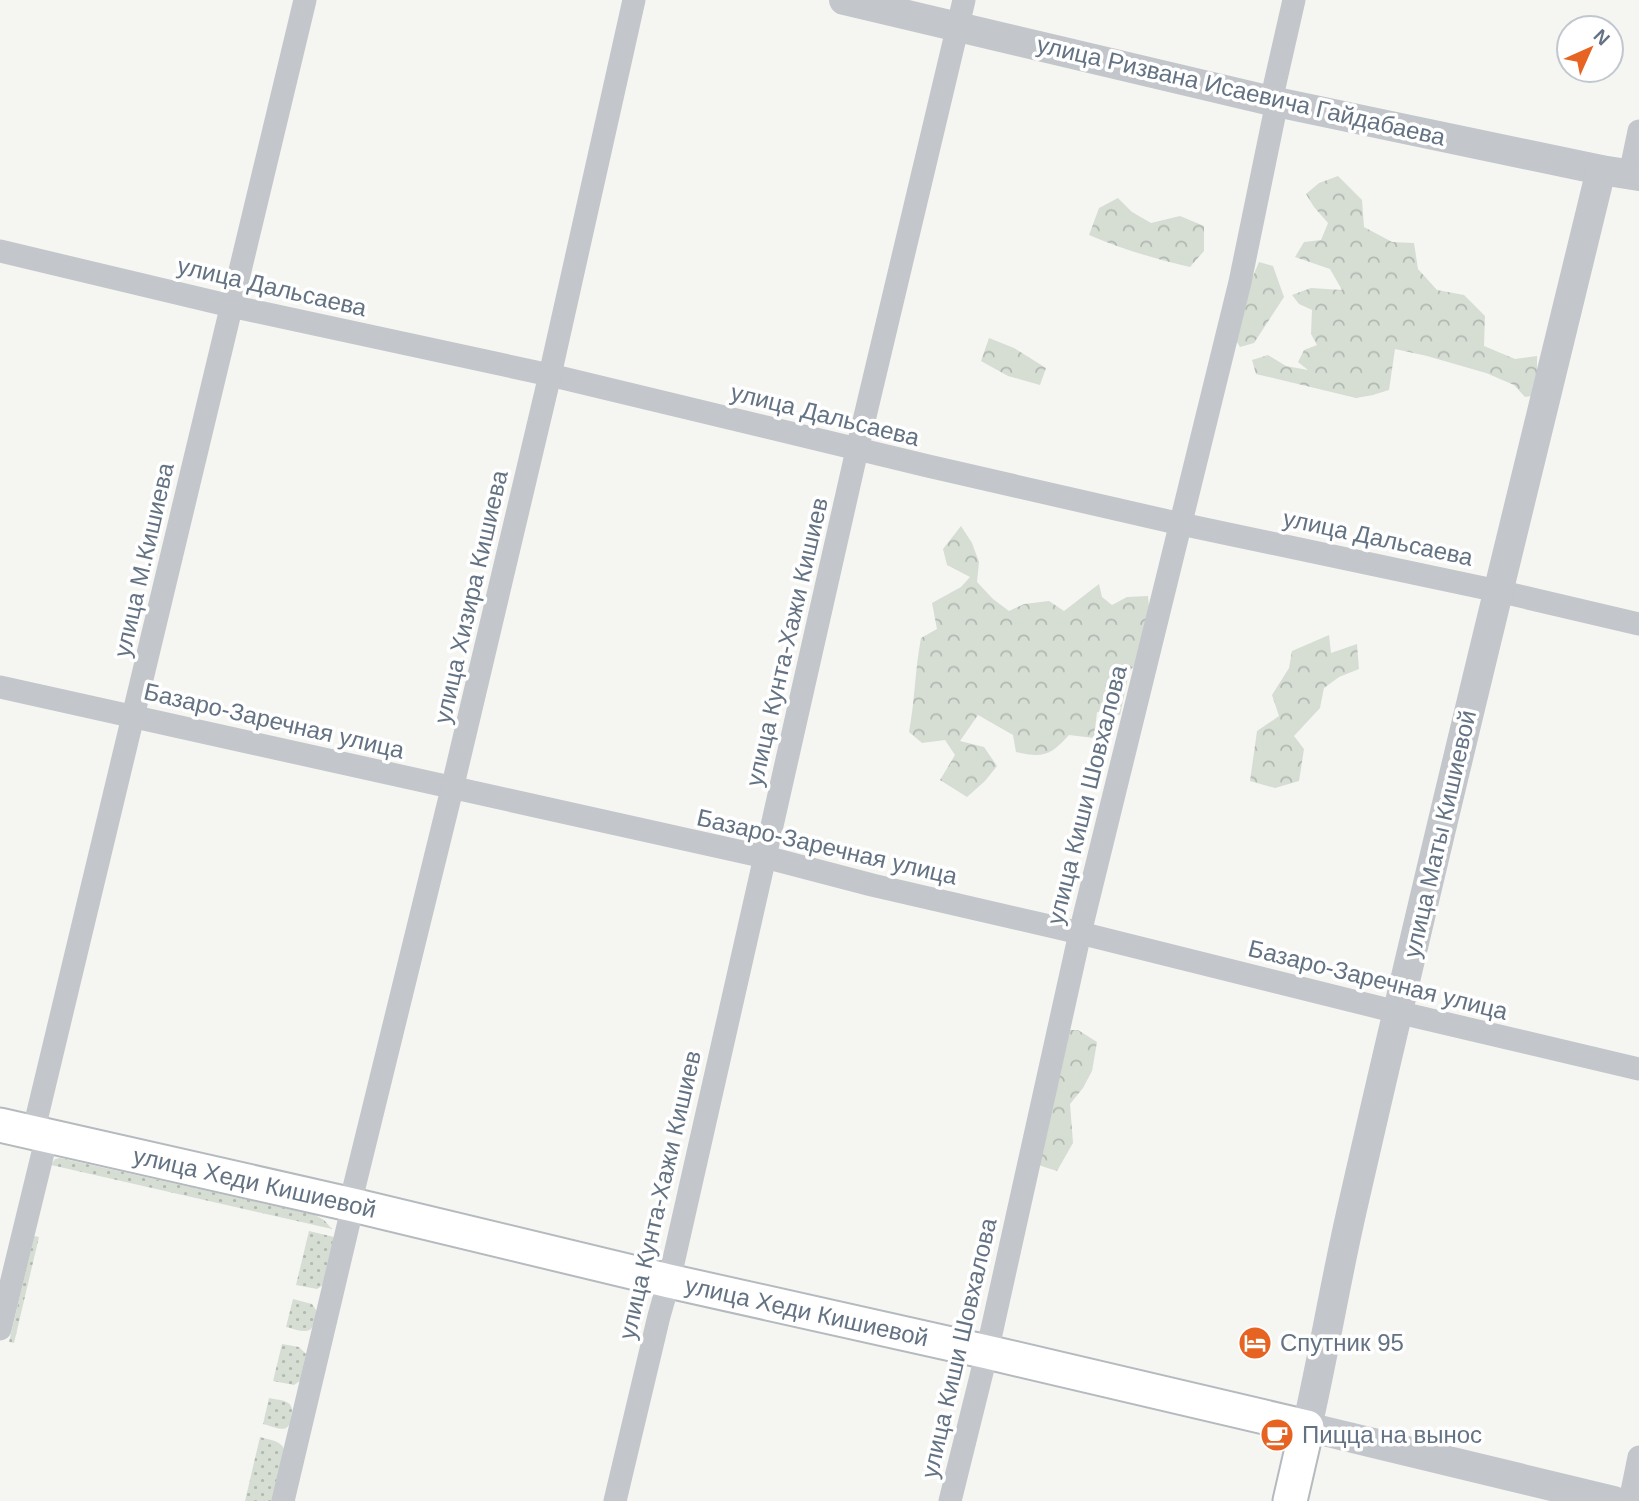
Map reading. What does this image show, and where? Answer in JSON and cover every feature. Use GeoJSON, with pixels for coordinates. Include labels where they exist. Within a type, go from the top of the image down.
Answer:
{"type":"FeatureCollection","features":[{"type":"Feature","properties":{"kind":"main road","name":"улица Хеди Кишиевой"},"geometry":{"type":"LineString","coordinates":[[0,1125],[1307,1427]]}},
{"type":"Feature","properties":{"kind":"main road","name":"улица Маты Кишиевой"},"geometry":{"type":"LineString","coordinates":[[1290,1501],[1307,1427]]}},
{"type":"Feature","properties":{"kind":"street","name":"улица М.Кишиева"},"geometry":{"type":"LineString","coordinates":[[0,1329],[40,1134],[134,717],[305,0]]}},
{"type":"Feature","properties":{"kind":"street","name":"улица Хизира Кишиева"},"geometry":{"type":"LineString","coordinates":[[283,1501],[551,375],[634,0]]}},
{"type":"Feature","properties":{"kind":"street","name":"улица Ризвана Исаевича Гайдабаева"},"geometry":{"type":"LineString","coordinates":[[844,0],[961,13],[1274,102],[1635,175]]}},
{"type":"Feature","properties":{"kind":"street","name":"улица Киши Шовхалова"},"geometry":{"type":"LineString","coordinates":[[950,1501],[1080,933],[1240,282],[1294,0]]}},
{"type":"Feature","properties":{"kind":"street","name":"улица Кунта-Хажи Кишиев"},"geometry":{"type":"LineString","coordinates":[[615,1501],[669,1281],[857,450],[961,13]]}},
{"type":"Feature","properties":{"kind":"street"},"geometry":{"type":"LineString","coordinates":[[1635,175],[1639,131]]}},
{"type":"Feature","properties":{"kind":"street","name":"улица Маты Кишиевой"},"geometry":{"type":"LineString","coordinates":[[1307,1427],[1352,1210],[1398,1012],[1601,170]]}},
{"type":"Feature","properties":{"kind":"street","name":"улица Дальсаева"},"geometry":{"type":"LineString","coordinates":[[0,251],[231,306],[551,375],[857,450],[1181,524],[1498,591],[1639,624]]}},
{"type":"Feature","properties":{"kind":"street","name":"Базаро-Заречная улица"},"geometry":{"type":"LineString","coordinates":[[0,687],[765,857],[1639,1069]]}},
{"type":"Feature","properties":{"kind":"street","name":"улица Хеди Кишиевой"},"geometry":{"type":"LineString","coordinates":[[1307,1427],[1614,1501]]}},
{"type":"Feature","properties":{"kind":"street"},"geometry":{"type":"LineString","coordinates":[[1630,1501],[1639,1457]]}},
{"type":"Feature","properties":{"kind":"green space"},"geometry":{"type":"Polygon","coordinates":[[[1338,176],[1362,200],[1364,227],[1392,242],[1414,243],[1418,269],[1437,290],[1464,295],[1485,316],[1484,346],[1515,359],[1537,356],[1537,373],[1532,396],[1525,397],[1514,385],[1486,373],[1395,349],[1389,390],[1373,395],[1356,398],[1256,374],[1252,360],[1268,355],[1286,366],[1308,370],[1298,362],[1304,350],[1317,345],[1311,334],[1312,310],[1299,304],[1292,295],[1311,288],[1342,290],[1330,269],[1295,257],[1304,242],[1321,240],[1328,223],[1306,194],[1319,183],[1338,176]]]}},
{"type":"Feature","properties":{"kind":"green space"},"geometry":{"type":"Polygon","coordinates":[[[1118,198],[1132,212],[1151,223],[1180,216],[1204,226],[1204,251],[1190,267],[1164,261],[1089,235],[1099,208],[1118,198]]]}},
{"type":"Feature","properties":{"kind":"green space"},"geometry":{"type":"Polygon","coordinates":[[[1259,262],[1273,266],[1284,297],[1254,343],[1240,347],[1235,339],[1245,283],[1253,276],[1259,262]]]}},
{"type":"Feature","properties":{"kind":"green space"},"geometry":{"type":"Polygon","coordinates":[[[989,338],[1014,348],[1046,368],[1040,385],[1008,376],[981,361],[989,338]]]}},
{"type":"Feature","properties":{"kind":"green space"},"geometry":{"type":"Polygon","coordinates":[[[961,526],[972,543],[979,562],[977,582],[1009,611],[1024,604],[1049,601],[1064,611],[1099,584],[1102,597],[1112,605],[1127,597],[1148,596],[1150,617],[1146,652],[1129,672],[1120,715],[1097,712],[1094,738],[1069,735],[1046,754],[1025,754],[1016,752],[1013,735],[978,715],[960,741],[984,747],[997,766],[967,797],[940,780],[955,755],[945,740],[922,743],[909,732],[921,638],[937,629],[932,603],[961,587],[970,577],[947,565],[943,549],[961,526]]]}},
{"type":"Feature","properties":{"kind":"green space"},"geometry":{"type":"Polygon","coordinates":[[[1329,635],[1331,653],[1357,644],[1359,669],[1339,677],[1324,688],[1320,708],[1294,736],[1304,749],[1299,781],[1275,788],[1250,781],[1257,731],[1279,716],[1272,695],[1289,668],[1292,651],[1329,635]]]}},
{"type":"Feature","properties":{"kind":"green space"},"geometry":{"type":"Polygon","coordinates":[[[1064,1030],[1078,1030],[1097,1042],[1092,1071],[1070,1104],[1073,1143],[1057,1171],[1032,1163],[1064,1030]]]}},
{"type":"Feature","properties":{"kind":"green space"},"geometry":{"type":"Polygon","coordinates":[[[55,1159],[315,1215],[332,1229],[51,1165],[55,1159]]]}},
{"type":"Feature","properties":{"kind":"green space"},"geometry":{"type":"Polygon","coordinates":[[[309,1231],[334,1237],[323,1285],[317,1289],[296,1285],[309,1231]]]}},
{"type":"Feature","properties":{"kind":"green space"},"geometry":{"type":"Polygon","coordinates":[[[34,1236],[39,1237],[14,1343],[9,1342],[34,1236]]]}},
{"type":"Feature","properties":{"kind":"green space"},"geometry":{"type":"Polygon","coordinates":[[[293,1299],[312,1304],[316,1310],[312,1328],[299,1331],[286,1327],[293,1299]]]}},
{"type":"Feature","properties":{"kind":"green space"},"geometry":{"type":"Polygon","coordinates":[[[282,1344],[299,1347],[306,1354],[300,1381],[294,1385],[273,1381],[282,1344]]]}},
{"type":"Feature","properties":{"kind":"green space"},"geometry":{"type":"Polygon","coordinates":[[[269,1398],[287,1402],[292,1407],[290,1423],[286,1428],[263,1424],[269,1398]]]}},
{"type":"Feature","properties":{"kind":"green space"},"geometry":{"type":"Polygon","coordinates":[[[260,1437],[277,1442],[284,1449],[272,1501],[245,1501],[260,1437]]]}},
{"type":"Feature","properties":{"kind":"place","name":"Спутник 95"},"geometry":{"type":"Point","coordinates":[1255,1343]}},
{"type":"Feature","properties":{"kind":"place","name":"Пицца на вынос"},"geometry":{"type":"Point","coordinates":[1277,1435]}}]}
